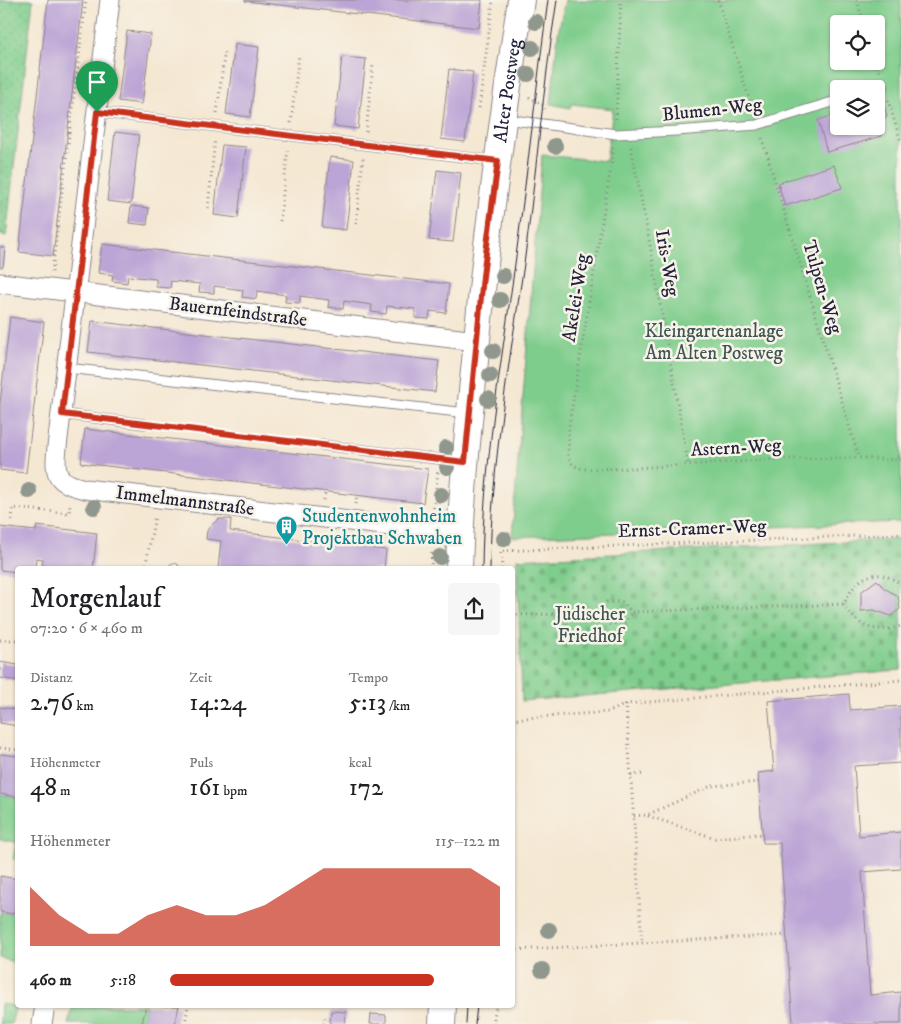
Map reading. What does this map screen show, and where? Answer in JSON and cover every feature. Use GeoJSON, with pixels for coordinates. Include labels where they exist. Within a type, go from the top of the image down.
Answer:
{"type":"FeatureCollection","features":[{"type":"Feature","properties":{"kind":"street"},"geometry":{"type":"LineString","coordinates":[[66,483],[56,472],[55,464],[110,0]]}},
{"type":"Feature","properties":{"kind":"street","name":"Alter Postweg"},"geometry":{"type":"LineString","coordinates":[[460,566],[465,462],[476,342],[503,118],[521,0]]}},
{"type":"Feature","properties":{"kind":"street","name":"Bauernfeindstraße"},"geometry":{"type":"LineString","coordinates":[[0,283],[476,342]]}},
{"type":"Feature","properties":{"kind":"street","name":"Immelmannstraße"},"geometry":{"type":"LineString","coordinates":[[66,483],[85,489],[460,536]]}},
{"type":"Feature","properties":{"kind":"street"},"geometry":{"type":"LineString","coordinates":[[42,1024],[46,1008]]}},
{"type":"Feature","properties":{"kind":"street"},"geometry":{"type":"LineString","coordinates":[[442,1024],[443,1008]]}},
{"type":"Feature","properties":{"kind":"lane","name":"Blumen-Weg"},"geometry":{"type":"LineString","coordinates":[[503,118],[616,134],[757,125],[830,103]]}},
{"type":"Feature","properties":{"kind":"lane"},"geometry":{"type":"LineString","coordinates":[[97,112],[498,161]]}},
{"type":"Feature","properties":{"kind":"lane"},"geometry":{"type":"LineString","coordinates":[[67,368],[470,413]]}},
{"type":"Feature","properties":{"kind":"lane"},"geometry":{"type":"LineString","coordinates":[[62,414],[144,424]]}},
{"type":"Feature","properties":{"kind":"lane"},"geometry":{"type":"LineString","coordinates":[[322,445],[465,462]]}},
{"type":"Feature","properties":{"kind":"path"},"geometry":{"type":"LineString","coordinates":[[50,290],[86,0]]}},
{"type":"Feature","properties":{"kind":"path","name":"Akelei-Weg"},"geometry":{"type":"LineString","coordinates":[[573,466],[568,458],[568,426],[616,134],[621,0]]}},
{"type":"Feature","properties":{"kind":"path","name":"Tulpen-Weg"},"geometry":{"type":"LineString","coordinates":[[718,0],[859,458]]}},
{"type":"Feature","properties":{"kind":"path"},"geometry":{"type":"LineString","coordinates":[[857,0],[861,15]]}},
{"type":"Feature","properties":{"kind":"path"},"geometry":{"type":"LineString","coordinates":[[280,221],[299,54]]}},
{"type":"Feature","properties":{"kind":"path"},"geometry":{"type":"LineString","coordinates":[[885,102],[901,142]]}},
{"type":"Feature","properties":{"kind":"path","name":"Iris-Weg"},"geometry":{"type":"LineString","coordinates":[[616,134],[630,143],[636,166],[688,463]]}},
{"type":"Feature","properties":{"kind":"path"},"geometry":{"type":"LineString","coordinates":[[144,424],[322,445]]}},
{"type":"Feature","properties":{"kind":"path","name":"Astern-Weg"},"geometry":{"type":"LineString","coordinates":[[573,466],[591,469],[782,459],[859,458],[901,460]]}},
{"type":"Feature","properties":{"kind":"path"},"geometry":{"type":"LineString","coordinates":[[12,520],[13,508],[69,513],[66,483]]}},
{"type":"Feature","properties":{"kind":"path"},"geometry":{"type":"LineString","coordinates":[[145,566],[159,498]]}},
{"type":"Feature","properties":{"kind":"path","name":"Ernst-Cramer-Weg"},"geometry":{"type":"LineString","coordinates":[[502,566],[501,551],[901,534]]}},
{"type":"Feature","properties":{"kind":"path"},"geometry":{"type":"LineString","coordinates":[[901,584],[884,575],[870,574],[858,582],[849,592],[844,604],[850,616],[862,625],[893,629],[901,626]]}},
{"type":"Feature","properties":{"kind":"path"},"geometry":{"type":"LineString","coordinates":[[599,613],[607,602],[622,602],[632,612],[844,604]]}},
{"type":"Feature","properties":{"kind":"path"},"geometry":{"type":"LineString","coordinates":[[515,615],[599,613],[609,624],[624,623],[632,612]]}},
{"type":"Feature","properties":{"kind":"path"},"geometry":{"type":"LineString","coordinates":[[0,640],[15,640]]}},
{"type":"Feature","properties":{"kind":"path"},"geometry":{"type":"LineString","coordinates":[[515,720],[609,712],[626,704],[901,680]]}},
{"type":"Feature","properties":{"kind":"path"},"geometry":{"type":"LineString","coordinates":[[626,704],[642,944]]}},
{"type":"Feature","properties":{"kind":"path"},"geometry":{"type":"LineString","coordinates":[[0,748],[15,750]]}},
{"type":"Feature","properties":{"kind":"path"},"geometry":{"type":"LineString","coordinates":[[631,775],[644,774]]}},
{"type":"Feature","properties":{"kind":"path"},"geometry":{"type":"LineString","coordinates":[[634,816],[647,815],[711,786],[758,782]]}},
{"type":"Feature","properties":{"kind":"path"},"geometry":{"type":"LineString","coordinates":[[647,815],[715,838],[762,834]]}},
{"type":"Feature","properties":{"kind":"path"},"geometry":{"type":"LineString","coordinates":[[515,950],[786,935]]}},
{"type":"Feature","properties":{"kind":"path"},"geometry":{"type":"LineString","coordinates":[[185,1024],[188,1008]]}},
{"type":"Feature","properties":{"kind":"path"},"geometry":{"type":"LineString","coordinates":[[493,1024],[496,1008]]}},
{"type":"Feature","properties":{"kind":"path"},"geometry":{"type":"LineString","coordinates":[[324,1024],[325,1016]]}},
{"type":"Feature","properties":{"kind":"green space"},"geometry":{"type":"Polygon","coordinates":[[[0,0],[33,0],[6,236],[0,235],[0,0]]]}},
{"type":"Feature","properties":{"kind":"green space","name":"Kleingartenanlage Am Alten Postweg"},"geometry":{"type":"Polygon","coordinates":[[[565,0],[901,0],[901,522],[512,537],[542,155],[606,161],[613,109],[572,104],[570,108],[551,104],[558,34],[565,0]]]}},
{"type":"Feature","properties":{"kind":"green space","name":"Jüdischer Friedhof"},"geometry":{"type":"Polygon","coordinates":[[[901,539],[901,670],[522,701],[517,559],[901,539]]]}},
{"type":"Feature","properties":{"kind":"green space"},"geometry":{"type":"Polygon","coordinates":[[[0,794],[15,797],[15,842],[0,839],[0,794]]]}},
{"type":"Feature","properties":{"kind":"green space"},"geometry":{"type":"Polygon","coordinates":[[[15,907],[15,962],[0,958],[0,912],[14,914],[15,907]]]}},
{"type":"Feature","properties":{"kind":"green space"},"geometry":{"type":"Polygon","coordinates":[[[1,1004],[15,1006],[11,1024],[0,1024],[1,1004]]]}},
{"type":"Feature","properties":{"kind":"green space"},"geometry":{"type":"Polygon","coordinates":[[[72,1008],[146,1008],[142,1024],[68,1024],[72,1008]]]}},
{"type":"Feature","properties":{"kind":"building"},"geometry":{"type":"Polygon","coordinates":[[[48,0],[83,0],[53,256],[19,252],[48,0]]]}},
{"type":"Feature","properties":{"kind":"building"},"geometry":{"type":"Polygon","coordinates":[[[245,0],[482,0],[479,28],[245,0]]]}},
{"type":"Feature","properties":{"kind":"building"},"geometry":{"type":"Polygon","coordinates":[[[127,31],[151,34],[142,104],[118,101],[127,31]]]}},
{"type":"Feature","properties":{"kind":"building"},"geometry":{"type":"Polygon","coordinates":[[[235,44],[259,47],[250,117],[226,114],[235,44]]]}},
{"type":"Feature","properties":{"kind":"building"},"geometry":{"type":"Polygon","coordinates":[[[342,57],[366,59],[358,129],[334,126],[342,57]]]}},
{"type":"Feature","properties":{"kind":"building"},"geometry":{"type":"Polygon","coordinates":[[[449,69],[473,72],[465,142],[441,139],[449,69]]]}},
{"type":"Feature","properties":{"kind":"building"},"geometry":{"type":"Polygon","coordinates":[[[830,117],[830,135],[882,136],[827,152],[818,120],[830,117]]]}},
{"type":"Feature","properties":{"kind":"building"},"geometry":{"type":"Polygon","coordinates":[[[115,132],[139,135],[131,204],[107,201],[115,132]]]}},
{"type":"Feature","properties":{"kind":"building"},"geometry":{"type":"Polygon","coordinates":[[[222,145],[246,147],[238,218],[214,215],[222,145]]]}},
{"type":"Feature","properties":{"kind":"building"},"geometry":{"type":"Polygon","coordinates":[[[330,157],[354,160],[346,230],[322,227],[330,157]]]}},
{"type":"Feature","properties":{"kind":"building"},"geometry":{"type":"Polygon","coordinates":[[[834,165],[842,188],[785,206],[778,183],[834,165]]]}},
{"type":"Feature","properties":{"kind":"building"},"geometry":{"type":"Polygon","coordinates":[[[437,170],[461,173],[453,242],[429,240],[437,170]]]}},
{"type":"Feature","properties":{"kind":"building"},"geometry":{"type":"Polygon","coordinates":[[[131,206],[149,208],[147,225],[129,223],[131,206]]]}},
{"type":"Feature","properties":{"kind":"building"},"geometry":{"type":"Polygon","coordinates":[[[102,244],[449,284],[446,313],[430,311],[429,319],[415,318],[415,309],[387,306],[386,314],[371,312],[372,305],[344,301],[343,309],[328,307],[329,300],[300,296],[300,303],[285,302],[286,295],[257,291],[256,299],[242,297],[243,290],[214,286],[214,293],[199,292],[200,284],[171,281],[170,288],[156,287],[156,279],[128,276],[127,283],[112,281],[113,275],[98,273],[102,244]]]}},
{"type":"Feature","properties":{"kind":"building"},"geometry":{"type":"Polygon","coordinates":[[[0,247],[5,248],[3,267],[0,267],[0,247]]]}},
{"type":"Feature","properties":{"kind":"building"},"geometry":{"type":"Polygon","coordinates":[[[10,317],[44,322],[26,473],[0,470],[0,403],[10,317]]]}},
{"type":"Feature","properties":{"kind":"building"},"geometry":{"type":"Polygon","coordinates":[[[92,321],[439,361],[435,392],[88,352],[92,321]]]}},
{"type":"Feature","properties":{"kind":"building"},"geometry":{"type":"Polygon","coordinates":[[[85,429],[428,469],[423,503],[81,463],[85,429]]]}},
{"type":"Feature","properties":{"kind":"building","name":"Studentenwohnheim Projektbau Schwaben"},"geometry":{"type":"Polygon","coordinates":[[[219,519],[231,519],[230,531],[386,550],[384,566],[218,566],[221,541],[206,539],[210,526],[219,519]]]}},
{"type":"Feature","properties":{"kind":"building"},"geometry":{"type":"Polygon","coordinates":[[[37,526],[97,533],[93,566],[42,565],[43,559],[36,558],[35,566],[15,566],[15,572],[0,570],[0,527],[36,531],[37,526]]]}},
{"type":"Feature","properties":{"kind":"building"},"geometry":{"type":"Polygon","coordinates":[[[877,580],[884,588],[898,596],[900,609],[891,616],[874,610],[861,611],[861,592],[877,580]]]}},
{"type":"Feature","properties":{"kind":"building"},"geometry":{"type":"Polygon","coordinates":[[[0,662],[15,664],[15,680],[0,678],[0,662]]]}},
{"type":"Feature","properties":{"kind":"building"},"geometry":{"type":"Polygon","coordinates":[[[849,694],[850,710],[901,706],[901,763],[854,766],[859,836],[901,832],[901,869],[862,872],[870,995],[901,992],[901,1024],[793,1024],[780,843],[763,843],[758,773],[774,771],[768,701],[849,694]]]}},
{"type":"Feature","properties":{"kind":"building"},"geometry":{"type":"Polygon","coordinates":[[[0,707],[15,710],[15,726],[0,723],[0,707]]]}},
{"type":"Feature","properties":{"kind":"building"},"geometry":{"type":"Polygon","coordinates":[[[0,754],[15,756],[15,796],[0,794],[0,754]]]}},
{"type":"Feature","properties":{"kind":"building"},"geometry":{"type":"Polygon","coordinates":[[[0,876],[15,878],[14,914],[0,912],[0,876]]]}},
{"type":"Feature","properties":{"kind":"building"},"geometry":{"type":"Polygon","coordinates":[[[146,1008],[179,1008],[175,1024],[142,1024],[146,1008]]]}},
{"type":"Feature","properties":{"kind":"building"},"geometry":{"type":"Polygon","coordinates":[[[331,1011],[346,1012],[345,1024],[330,1024],[331,1011]]]}},
{"type":"Feature","properties":{"kind":"building"},"geometry":{"type":"Polygon","coordinates":[[[371,1014],[386,1015],[386,1024],[370,1024],[371,1014]]]}},
{"type":"Feature","properties":{"kind":"tram line"},"geometry":{"type":"LineString","coordinates":[[482,566],[489,454],[548,0]]}},
{"type":"Feature","properties":{"kind":"tram line"},"geometry":{"type":"LineString","coordinates":[[490,566],[497,454],[524,264],[557,0]]}},
{"type":"Feature","properties":{"kind":"tram line"},"geometry":{"type":"LineString","coordinates":[[466,1024],[467,1008]]}},
{"type":"Feature","properties":{"kind":"tram line"},"geometry":{"type":"LineString","coordinates":[[475,1024],[477,1008]]}},
{"type":"Feature","properties":{"kind":"place","name":"Studentenwohnheim Projektbau Schwaben"},"geometry":{"type":"Point","coordinates":[286,546]}},
{"type":"Feature","properties":{"kind":"route"},"geometry":{"type":"LineString","coordinates":[[97,112],[498,161],[483,276],[465,462],[62,414],[97,112]]}}]}
